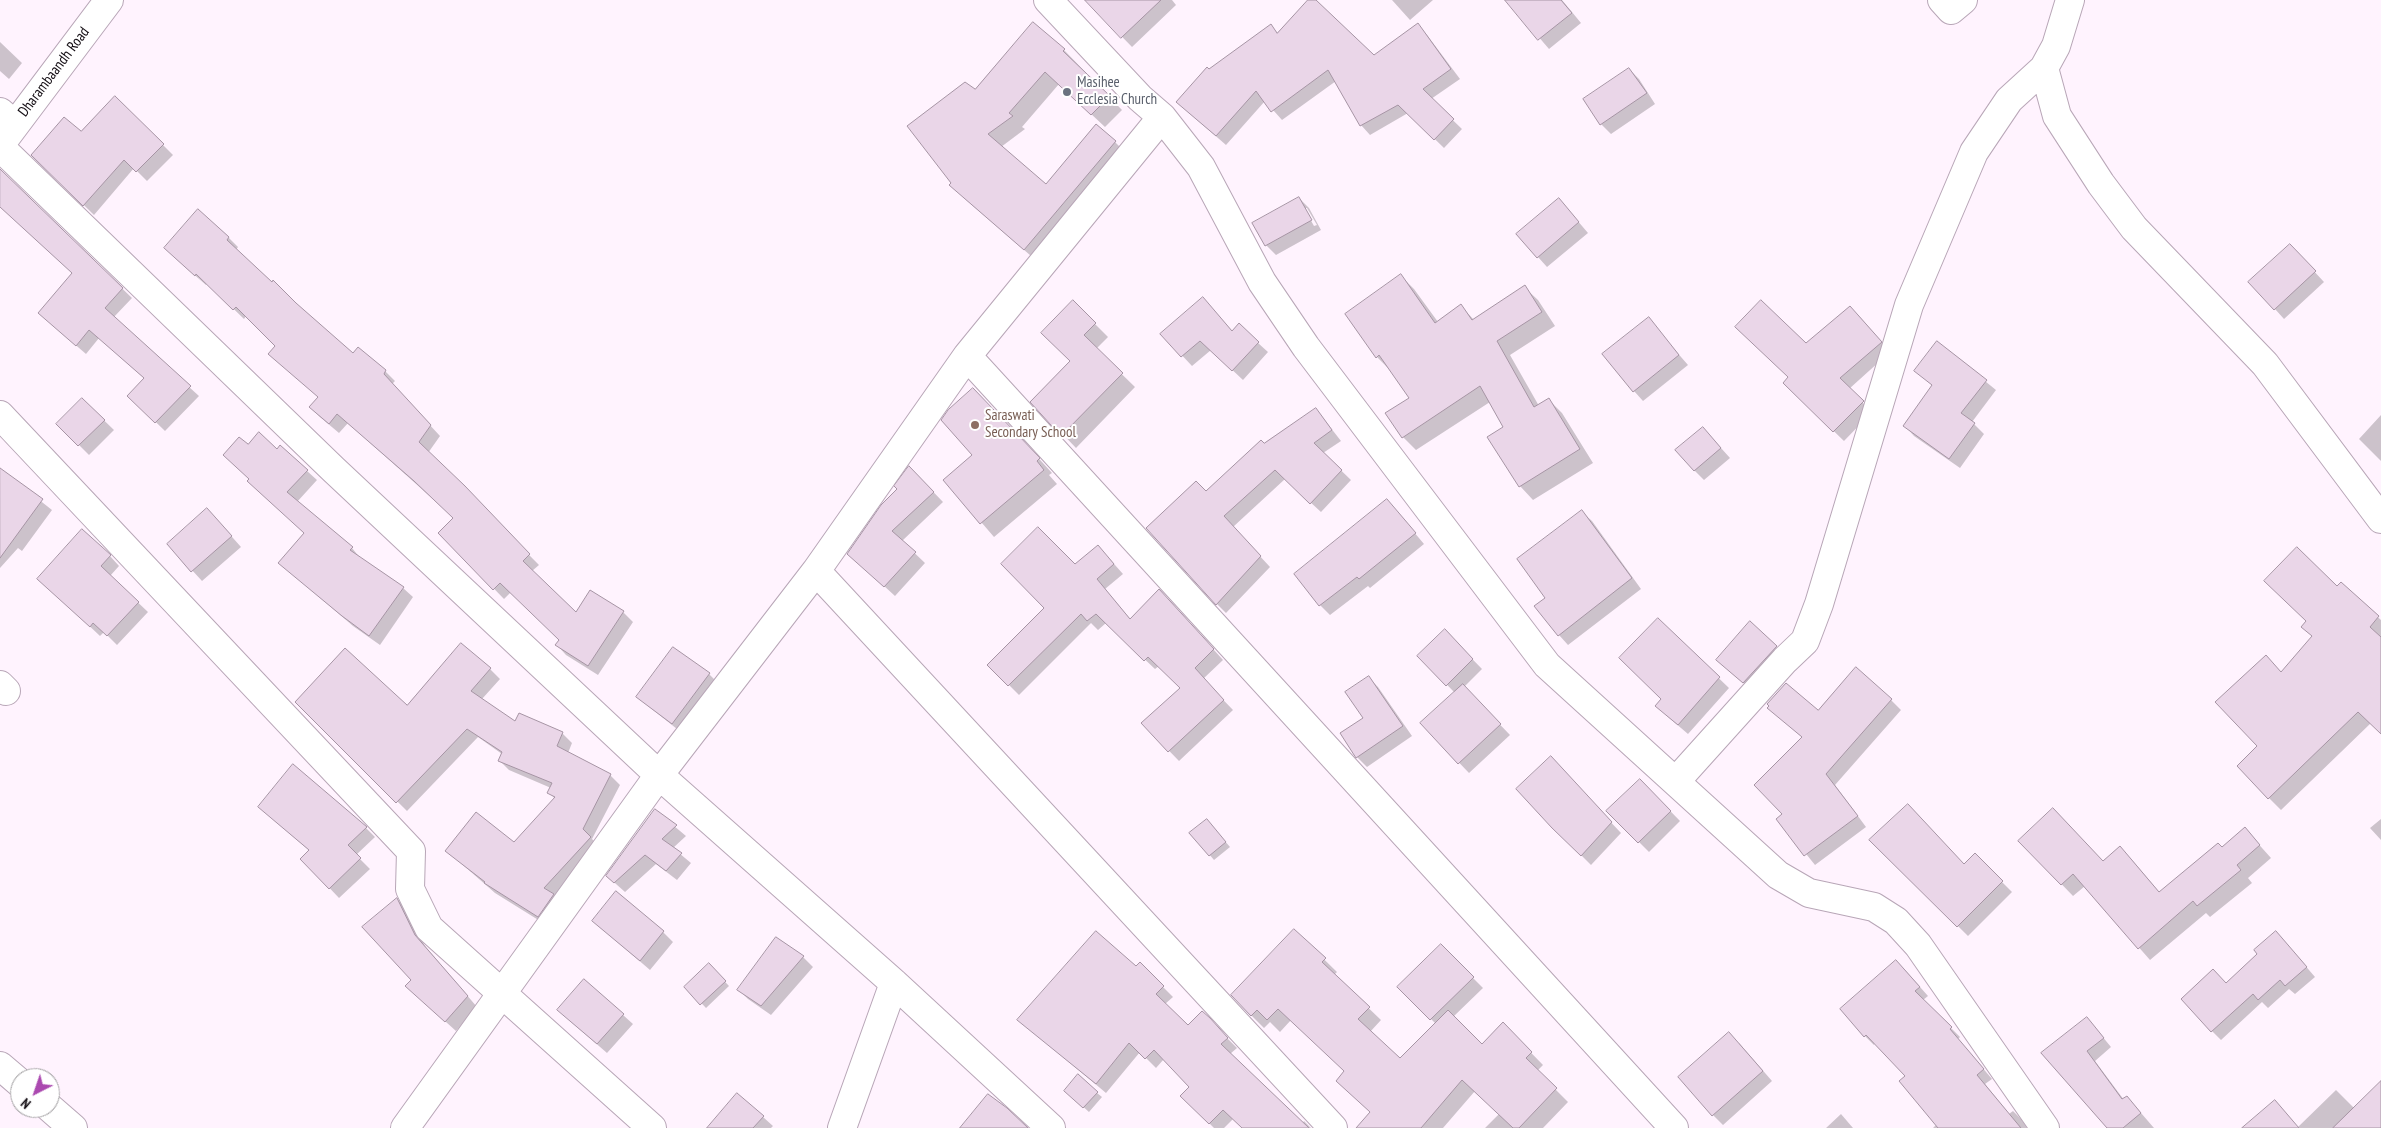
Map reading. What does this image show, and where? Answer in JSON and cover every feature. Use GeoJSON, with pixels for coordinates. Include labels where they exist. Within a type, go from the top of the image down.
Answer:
{"type":"FeatureCollection","features":[{"type":"Feature","properties":{"kind":"street","name":"Dharambaandh Road"},"geometry":{"type":"LineString","coordinates":[[4,132],[109,0]]}},
{"type":"Feature","properties":{"kind":"street"},"geometry":{"type":"LineString","coordinates":[[1048,0],[1140,98],[1162,117],[1201,167],[1262,282],[1306,347],[1547,665],[1778,875],[1809,893],[1874,907],[1896,921],[1918,945],[2044,1128]]}},
{"type":"Feature","properties":{"kind":"street"},"geometry":{"type":"LineString","coordinates":[[1942,0],[1951,10],[1963,0]]}},
{"type":"Feature","properties":{"kind":"street"},"geometry":{"type":"LineString","coordinates":[[1676,781],[1785,660],[1805,641],[1819,604],[1909,305],[1961,187],[1974,152],[2009,100],[2044,68],[2056,46],[2070,0]]}},
{"type":"Feature","properties":{"kind":"street"},"geometry":{"type":"LineString","coordinates":[[2044,68],[2057,116],[2100,184],[2134,228],[2265,364],[2381,519]]}},
{"type":"Feature","properties":{"kind":"street"},"geometry":{"type":"LineString","coordinates":[[405,1128],[504,993],[659,775],[816,571],[967,356],[1162,117]]}},
{"type":"Feature","properties":{"kind":"street"},"geometry":{"type":"LineString","coordinates":[[4,132],[333,469],[659,775],[894,983],[1051,1128]]}},
{"type":"Feature","properties":{"kind":"street"},"geometry":{"type":"LineString","coordinates":[[967,356],[1674,1128]]}},
{"type":"Feature","properties":{"kind":"street"},"geometry":{"type":"LineString","coordinates":[[0,415],[411,851],[410,889],[429,928],[504,993],[652,1128]]}},
{"type":"Feature","properties":{"kind":"street"},"geometry":{"type":"LineString","coordinates":[[816,571],[1332,1128]]}},
{"type":"Feature","properties":{"kind":"street"},"geometry":{"type":"LineString","coordinates":[[842,1128],[894,983]]}},
{"type":"Feature","properties":{"kind":"street"},"geometry":{"type":"LineString","coordinates":[[0,1066],[10,1074]]}},
{"type":"Feature","properties":{"kind":"street"},"geometry":{"type":"LineString","coordinates":[[60,1117],[73,1128]]}},
{"type":"Feature","properties":{"kind":"building"},"geometry":{"type":"Polygon","coordinates":[[[1085,0],[1161,0],[1121,38],[1085,0]]]}},
{"type":"Feature","properties":{"kind":"building"},"geometry":{"type":"Polygon","coordinates":[[[1308,0],[1316,0],[1374,55],[1418,23],[1451,69],[1423,89],[1454,119],[1434,140],[1398,105],[1360,126],[1328,70],[1271,112],[1256,91],[1216,136],[1176,102],[1207,67],[1209,69],[1271,24],[1277,33],[1308,0]]]}},
{"type":"Feature","properties":{"kind":"building"},"geometry":{"type":"Polygon","coordinates":[[[1505,0],[1561,0],[1572,13],[1538,40],[1505,0]]]}},
{"type":"Feature","properties":{"kind":"building"},"geometry":{"type":"Polygon","coordinates":[[[1033,22],[1065,49],[1063,51],[1110,96],[1091,115],[1045,72],[1009,113],[1013,116],[988,134],[1046,184],[1096,124],[1116,141],[1024,250],[949,185],[951,183],[907,126],[965,82],[975,89],[1033,22]]]}},
{"type":"Feature","properties":{"kind":"building"},"geometry":{"type":"Polygon","coordinates":[[[1629,68],[1647,93],[1600,125],[1583,99],[1629,68]]]}},
{"type":"Feature","properties":{"kind":"building"},"geometry":{"type":"Polygon","coordinates":[[[115,96],[164,144],[136,172],[124,160],[83,206],[31,155],[64,117],[81,131],[115,96]]]}},
{"type":"Feature","properties":{"kind":"building"},"geometry":{"type":"Polygon","coordinates":[[[0,169],[123,288],[105,308],[191,386],[155,423],[127,396],[144,378],[89,330],[76,346],[38,313],[72,273],[0,207],[0,169]]]}},
{"type":"Feature","properties":{"kind":"building"},"geometry":{"type":"Polygon","coordinates":[[[1299,197],[1312,220],[1265,246],[1252,223],[1299,197]]]}},
{"type":"Feature","properties":{"kind":"building"},"geometry":{"type":"Polygon","coordinates":[[[1559,198],[1579,222],[1537,258],[1516,234],[1559,198]]]}},
{"type":"Feature","properties":{"kind":"building"},"geometry":{"type":"Polygon","coordinates":[[[198,209],[229,237],[227,240],[272,282],[273,280],[353,353],[358,347],[386,370],[384,374],[431,425],[419,442],[465,486],[530,554],[523,561],[576,612],[590,590],[624,611],[588,666],[555,645],[559,640],[500,583],[493,590],[438,533],[453,518],[414,481],[337,414],[329,424],[309,407],[318,397],[268,354],[275,346],[236,307],[233,310],[196,274],[195,276],[164,248],[198,209]]]}},
{"type":"Feature","properties":{"kind":"building"},"geometry":{"type":"Polygon","coordinates":[[[2290,244],[2316,271],[2274,310],[2248,282],[2290,244]]]}},
{"type":"Feature","properties":{"kind":"building"},"geometry":{"type":"Polygon","coordinates":[[[1401,274],[1435,323],[1461,304],[1472,320],[1525,285],[1542,312],[1497,341],[1534,407],[1549,398],[1580,449],[1519,487],[1487,437],[1503,427],[1480,386],[1402,438],[1385,413],[1409,398],[1379,355],[1376,358],[1345,314],[1401,274]]]}},
{"type":"Feature","properties":{"kind":"building"},"geometry":{"type":"Polygon","coordinates":[[[1203,297],[1232,331],[1239,323],[1259,342],[1232,371],[1200,341],[1181,357],[1160,334],[1203,297]]]}},
{"type":"Feature","properties":{"kind":"building"},"geometry":{"type":"Polygon","coordinates":[[[1073,300],[1096,323],[1084,335],[1123,373],[1061,436],[1030,402],[1070,361],[1041,333],[1073,300]]]}},
{"type":"Feature","properties":{"kind":"building"},"geometry":{"type":"Polygon","coordinates":[[[1761,300],[1806,343],[1850,306],[1882,342],[1840,378],[1864,401],[1833,432],[1783,383],[1788,377],[1735,327],[1761,300]]]}},
{"type":"Feature","properties":{"kind":"building"},"geometry":{"type":"Polygon","coordinates":[[[1649,317],[1679,355],[1633,392],[1602,354],[1649,317]]]}},
{"type":"Feature","properties":{"kind":"building"},"geometry":{"type":"Polygon","coordinates":[[[1937,341],[1987,380],[1961,413],[1975,423],[1949,459],[1903,426],[1932,385],[1914,371],[1937,341]]]}},
{"type":"Feature","properties":{"kind":"building"},"geometry":{"type":"Polygon","coordinates":[[[973,388],[1040,458],[1037,461],[1044,470],[980,524],[943,480],[972,455],[941,420],[948,410],[973,388]]]}},
{"type":"Feature","properties":{"kind":"building"},"geometry":{"type":"Polygon","coordinates":[[[82,398],[105,420],[78,446],[56,424],[82,398]]]}},
{"type":"Feature","properties":{"kind":"building"},"geometry":{"type":"Polygon","coordinates":[[[1316,408],[1332,430],[1314,443],[1342,470],[1310,504],[1275,470],[1224,516],[1261,556],[1216,605],[1146,528],[1196,481],[1206,491],[1261,440],[1264,443],[1316,408]]]}},
{"type":"Feature","properties":{"kind":"building"},"geometry":{"type":"Polygon","coordinates":[[[1703,427],[1721,448],[1694,471],[1675,450],[1703,427]]]}},
{"type":"Feature","properties":{"kind":"building"},"geometry":{"type":"Polygon","coordinates":[[[259,432],[277,449],[280,445],[308,470],[287,492],[353,547],[350,550],[404,587],[369,636],[278,563],[304,533],[247,481],[249,479],[223,455],[239,437],[248,444],[259,432]]]}},
{"type":"Feature","properties":{"kind":"building"},"geometry":{"type":"Polygon","coordinates":[[[909,466],[934,492],[892,531],[916,552],[884,587],[847,554],[881,505],[897,489],[894,486],[909,466]]]}},
{"type":"Feature","properties":{"kind":"building"},"geometry":{"type":"Polygon","coordinates":[[[0,468],[43,499],[0,558],[0,468]]]}},
{"type":"Feature","properties":{"kind":"building"},"geometry":{"type":"Polygon","coordinates":[[[1387,499],[1416,533],[1359,579],[1357,577],[1319,606],[1294,574],[1387,499]]]}},
{"type":"Feature","properties":{"kind":"building"},"geometry":{"type":"Polygon","coordinates":[[[207,508],[232,536],[191,572],[167,544],[207,508]]]}},
{"type":"Feature","properties":{"kind":"building"},"geometry":{"type":"Polygon","coordinates":[[[1582,510],[1632,578],[1558,636],[1534,606],[1545,598],[1517,559],[1582,510]]]}},
{"type":"Feature","properties":{"kind":"building"},"geometry":{"type":"Polygon","coordinates":[[[1038,527],[1075,564],[1098,545],[1114,564],[1097,579],[1130,619],[1159,589],[1214,649],[1195,668],[1224,700],[1168,752],[1141,723],[1180,688],[1148,657],[1144,661],[1096,614],[1087,621],[1081,614],[1008,686],[987,665],[1044,608],[1001,564],[1038,527]]]}},
{"type":"Feature","properties":{"kind":"building"},"geometry":{"type":"Polygon","coordinates":[[[82,529],[111,555],[101,566],[139,602],[107,636],[93,623],[90,627],[37,579],[82,529]]]}},
{"type":"Feature","properties":{"kind":"building"},"geometry":{"type":"Polygon","coordinates":[[[2297,547],[2337,586],[2341,582],[2379,616],[2370,627],[2381,637],[2381,734],[2358,712],[2268,799],[2237,766],[2257,746],[2215,702],[2266,655],[2281,672],[2312,636],[2301,627],[2306,621],[2264,581],[2297,547]]]}},
{"type":"Feature","properties":{"kind":"building"},"geometry":{"type":"Polygon","coordinates":[[[1658,618],[1720,677],[1678,725],[1655,706],[1661,699],[1619,658],[1658,618]]]}},
{"type":"Feature","properties":{"kind":"building"},"geometry":{"type":"Polygon","coordinates":[[[1750,621],[1777,646],[1743,683],[1716,660],[1750,621]]]}},
{"type":"Feature","properties":{"kind":"building"},"geometry":{"type":"Polygon","coordinates":[[[1445,629],[1473,659],[1446,686],[1417,656],[1445,629]]]}},
{"type":"Feature","properties":{"kind":"building"},"geometry":{"type":"Polygon","coordinates":[[[461,643],[491,668],[471,691],[515,721],[519,713],[563,732],[557,746],[611,774],[583,829],[591,837],[544,888],[554,894],[538,917],[484,883],[445,851],[476,812],[514,842],[555,797],[547,793],[552,783],[498,761],[502,752],[467,729],[396,803],[295,702],[345,648],[407,705],[461,643]]]}},
{"type":"Feature","properties":{"kind":"building"},"geometry":{"type":"Polygon","coordinates":[[[673,647],[710,673],[672,724],[636,697],[673,647]]]}},
{"type":"Feature","properties":{"kind":"building"},"geometry":{"type":"Polygon","coordinates":[[[1856,667],[1892,699],[1826,774],[1858,816],[1804,856],[1776,819],[1782,814],[1754,785],[1802,737],[1767,708],[1769,706],[1767,704],[1786,683],[1818,710],[1856,667]]]}},
{"type":"Feature","properties":{"kind":"building"},"geometry":{"type":"Polygon","coordinates":[[[1369,676],[1403,726],[1356,758],[1340,733],[1363,718],[1345,692],[1369,676]]]}},
{"type":"Feature","properties":{"kind":"building"},"geometry":{"type":"Polygon","coordinates":[[[1463,684],[1501,724],[1458,764],[1420,723],[1463,684]]]}},
{"type":"Feature","properties":{"kind":"building"},"geometry":{"type":"Polygon","coordinates":[[[1551,756],[1612,822],[1581,856],[1516,789],[1551,756]]]}},
{"type":"Feature","properties":{"kind":"building"},"geometry":{"type":"Polygon","coordinates":[[[293,764],[367,827],[348,845],[361,858],[329,889],[300,859],[309,850],[258,807],[293,764]]]}},
{"type":"Feature","properties":{"kind":"building"},"geometry":{"type":"Polygon","coordinates":[[[1640,779],[1671,811],[1638,843],[1606,811],[1640,779]]]}},
{"type":"Feature","properties":{"kind":"building"},"geometry":{"type":"Polygon","coordinates":[[[1908,804],[1964,864],[1975,853],[2003,881],[1957,927],[1869,840],[1908,804]]]}},
{"type":"Feature","properties":{"kind":"building"},"geometry":{"type":"Polygon","coordinates":[[[2053,808],[2103,861],[2120,846],[2159,892],[2218,843],[2222,847],[2245,827],[2260,845],[2237,865],[2241,870],[2197,906],[2193,901],[2138,949],[2073,874],[2061,885],[2018,841],[2053,808]]]}},
{"type":"Feature","properties":{"kind":"building"},"geometry":{"type":"Polygon","coordinates":[[[655,809],[677,825],[662,839],[682,853],[666,871],[645,855],[614,883],[606,876],[655,809]]]}},
{"type":"Feature","properties":{"kind":"building"},"geometry":{"type":"Polygon","coordinates":[[[1207,819],[1226,842],[1209,856],[1189,833],[1207,819]]]}},
{"type":"Feature","properties":{"kind":"building"},"geometry":{"type":"Polygon","coordinates":[[[616,891],[664,931],[640,961],[592,921],[616,891]]]}},
{"type":"Feature","properties":{"kind":"building"},"geometry":{"type":"Polygon","coordinates":[[[397,898],[415,935],[468,996],[445,1022],[405,986],[411,980],[362,927],[397,898]]]}},
{"type":"Feature","properties":{"kind":"building"},"geometry":{"type":"Polygon","coordinates":[[[1294,929],[1326,958],[1322,962],[1370,1007],[1358,1019],[1400,1058],[1448,1010],[1482,1044],[1503,1022],[1532,1052],[1526,1058],[1557,1088],[1519,1128],[1513,1128],[1462,1080],[1421,1128],[1356,1128],[1370,1112],[1336,1081],[1344,1071],[1278,1009],[1267,1020],[1257,1010],[1251,1016],[1231,995],[1294,929]]]}},
{"type":"Feature","properties":{"kind":"building"},"geometry":{"type":"Polygon","coordinates":[[[1096,931],[1136,966],[1140,962],[1164,986],[1156,994],[1188,1025],[1202,1011],[1210,1018],[1228,1038],[1221,1044],[1309,1128],[1242,1128],[1223,1110],[1209,1124],[1180,1096],[1189,1087],[1154,1050],[1145,1059],[1129,1043],[1096,1084],[1017,1020],[1096,931]]]}},
{"type":"Feature","properties":{"kind":"building"},"geometry":{"type":"Polygon","coordinates":[[[2276,931],[2307,967],[2285,986],[2280,980],[2258,1000],[2253,994],[2211,1032],[2181,999],[2213,969],[2226,983],[2257,954],[2254,950],[2276,931]]]}},
{"type":"Feature","properties":{"kind":"building"},"geometry":{"type":"Polygon","coordinates":[[[776,937],[804,956],[761,1006],[737,990],[776,937]]]}},
{"type":"Feature","properties":{"kind":"building"},"geometry":{"type":"Polygon","coordinates":[[[1441,944],[1474,977],[1430,1020],[1397,987],[1441,944]]]}},
{"type":"Feature","properties":{"kind":"building"},"geometry":{"type":"Polygon","coordinates":[[[1896,960],[1920,987],[1915,991],[1952,1027],[1950,1029],[1984,1069],[1977,1075],[2021,1128],[1938,1128],[1899,1081],[1905,1076],[1866,1035],[1864,1037],[1840,1009],[1896,960]]]}},
{"type":"Feature","properties":{"kind":"building"},"geometry":{"type":"Polygon","coordinates":[[[709,963],[726,981],[700,1005],[684,987],[709,963]]]}},
{"type":"Feature","properties":{"kind":"building"},"geometry":{"type":"Polygon","coordinates":[[[584,979],[624,1014],[597,1044],[557,1010],[584,979]]]}},
{"type":"Feature","properties":{"kind":"building"},"geometry":{"type":"Polygon","coordinates":[[[2087,1017],[2104,1038],[2087,1051],[2122,1099],[2127,1096],[2141,1113],[2123,1128],[2107,1128],[2041,1053],[2087,1017]]]}},
{"type":"Feature","properties":{"kind":"building"},"geometry":{"type":"Polygon","coordinates":[[[1729,1032],[1763,1071],[1712,1116],[1678,1077],[1729,1032]]]}},
{"type":"Feature","properties":{"kind":"building"},"geometry":{"type":"Polygon","coordinates":[[[1078,1074],[1098,1092],[1083,1108],[1064,1091],[1078,1074]]]}},
{"type":"Feature","properties":{"kind":"building"},"geometry":{"type":"Polygon","coordinates":[[[2381,1081],[2381,1128],[2333,1128],[2381,1081]]]}},
{"type":"Feature","properties":{"kind":"building"},"geometry":{"type":"Polygon","coordinates":[[[737,1093],[764,1116],[753,1128],[707,1128],[737,1093]]]}},
{"type":"Feature","properties":{"kind":"building"},"geometry":{"type":"Polygon","coordinates":[[[988,1094],[1007,1108],[1028,1128],[960,1128],[988,1094]]]}},
{"type":"Feature","properties":{"kind":"building"},"geometry":{"type":"Polygon","coordinates":[[[2275,1100],[2299,1128],[2242,1128],[2275,1100]]]}},
{"type":"Feature","properties":{"kind":"place","name":"Masihee Ecclesia Church"},"geometry":{"type":"Point","coordinates":[1067,92]}},
{"type":"Feature","properties":{"kind":"place","name":"Saraswati Secondary School"},"geometry":{"type":"Point","coordinates":[975,425]}}]}
